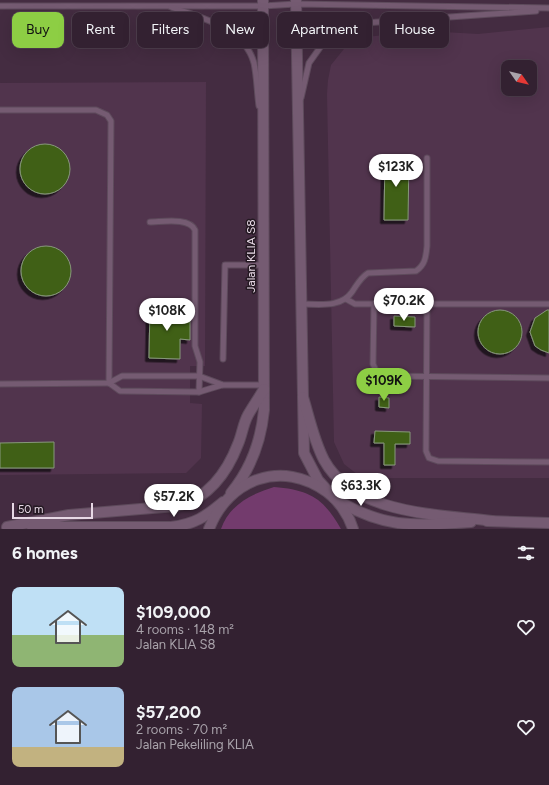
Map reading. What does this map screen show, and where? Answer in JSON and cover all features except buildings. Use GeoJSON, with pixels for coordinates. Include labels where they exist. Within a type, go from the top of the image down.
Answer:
{"type":"FeatureCollection","features":[{"type":"Feature","properties":{"kind":"street"},"geometry":{"type":"LineString","coordinates":[[296,2],[304,453],[318,480],[344,510],[353,529]]}},
{"type":"Feature","properties":{"kind":"street","name":"Jalan KLIA S8"},"geometry":{"type":"LineString","coordinates":[[223,502],[247,471],[262,430],[264,387],[265,153],[263,3]]}},
{"type":"Feature","properties":{"kind":"street"},"geometry":{"type":"LineString","coordinates":[[3,527],[69,515],[176,506],[187,504],[198,499],[218,481],[233,457],[248,415],[264,387]]}},
{"type":"Feature","properties":{"kind":"street"},"geometry":{"type":"LineString","coordinates":[[303,397],[318,446],[324,460],[340,481],[352,490],[366,498],[396,508],[492,521]]}},
{"type":"Feature","properties":{"kind":"street"},"geometry":{"type":"LineString","coordinates":[[3,527],[171,527],[187,525],[199,520],[240,488],[252,481],[274,476],[296,477],[317,485],[360,515],[390,525],[414,526],[492,521],[549,523]]}},
{"type":"Feature","properties":{"kind":"street"},"geometry":{"type":"LineString","coordinates":[[209,529],[223,502]]}},
{"type":"Feature","properties":{"kind":"lane"},"geometry":{"type":"LineString","coordinates":[[0,6],[168,6],[296,2],[549,9]]}},
{"type":"Feature","properties":{"kind":"lane"},"geometry":{"type":"LineString","coordinates":[[168,6],[227,28],[244,46],[254,62],[265,153]]}},
{"type":"Feature","properties":{"kind":"lane"},"geometry":{"type":"LineString","coordinates":[[297,115],[309,63],[329,35],[350,24],[549,9]]}},
{"type":"Feature","properties":{"kind":"lane"},"geometry":{"type":"LineString","coordinates":[[0,110],[96,110],[107,115],[111,121],[109,383]]}},
{"type":"Feature","properties":{"kind":"lane"},"geometry":{"type":"LineString","coordinates":[[302,304],[331,304],[346,299],[362,276],[368,273],[416,271],[424,263],[427,246],[427,158]]}},
{"type":"Feature","properties":{"kind":"lane"},"geometry":{"type":"LineString","coordinates":[[150,222],[185,222],[194,227],[195,230],[195,346],[200,362],[199,392]]}},
{"type":"Feature","properties":{"kind":"lane"},"geometry":{"type":"LineString","coordinates":[[223,359],[225,266],[264,265]]}},
{"type":"Feature","properties":{"kind":"lane"},"geometry":{"type":"LineString","coordinates":[[346,299],[355,304],[549,304]]}},
{"type":"Feature","properties":{"kind":"lane"},"geometry":{"type":"LineString","coordinates":[[427,303],[426,451],[429,458],[438,461],[549,462]]}},
{"type":"Feature","properties":{"kind":"lane"},"geometry":{"type":"LineString","coordinates":[[374,304],[373,364],[377,373],[387,376],[549,378]]}},
{"type":"Feature","properties":{"kind":"lane"},"geometry":{"type":"LineString","coordinates":[[0,384],[109,383],[122,376],[200,376],[223,385],[264,387]]}},
{"type":"Feature","properties":{"kind":"lane"},"geometry":{"type":"LineString","coordinates":[[109,383],[120,391],[199,392],[223,385]]}},
{"type":"Feature","properties":{"kind":"shaded area"},"geometry":{"type":"Polygon","coordinates":[[[549,27],[549,478],[362,478],[344,464],[334,442],[327,94],[331,65],[345,48],[372,48],[372,36],[380,36],[380,48],[449,48],[449,32],[478,34],[549,27]]]}},
{"type":"Feature","properties":{"kind":"shaded area"},"geometry":{"type":"Polygon","coordinates":[[[206,82],[205,366],[190,366],[190,403],[202,404],[201,458],[186,473],[0,475],[0,83],[206,82]]]}},
{"type":"Feature","properties":{"kind":"shaded area"},"geometry":{"type":"Polygon","coordinates":[[[274,487],[297,490],[314,498],[328,510],[341,529],[221,529],[229,513],[235,507],[249,497],[274,487]]]}}]}
